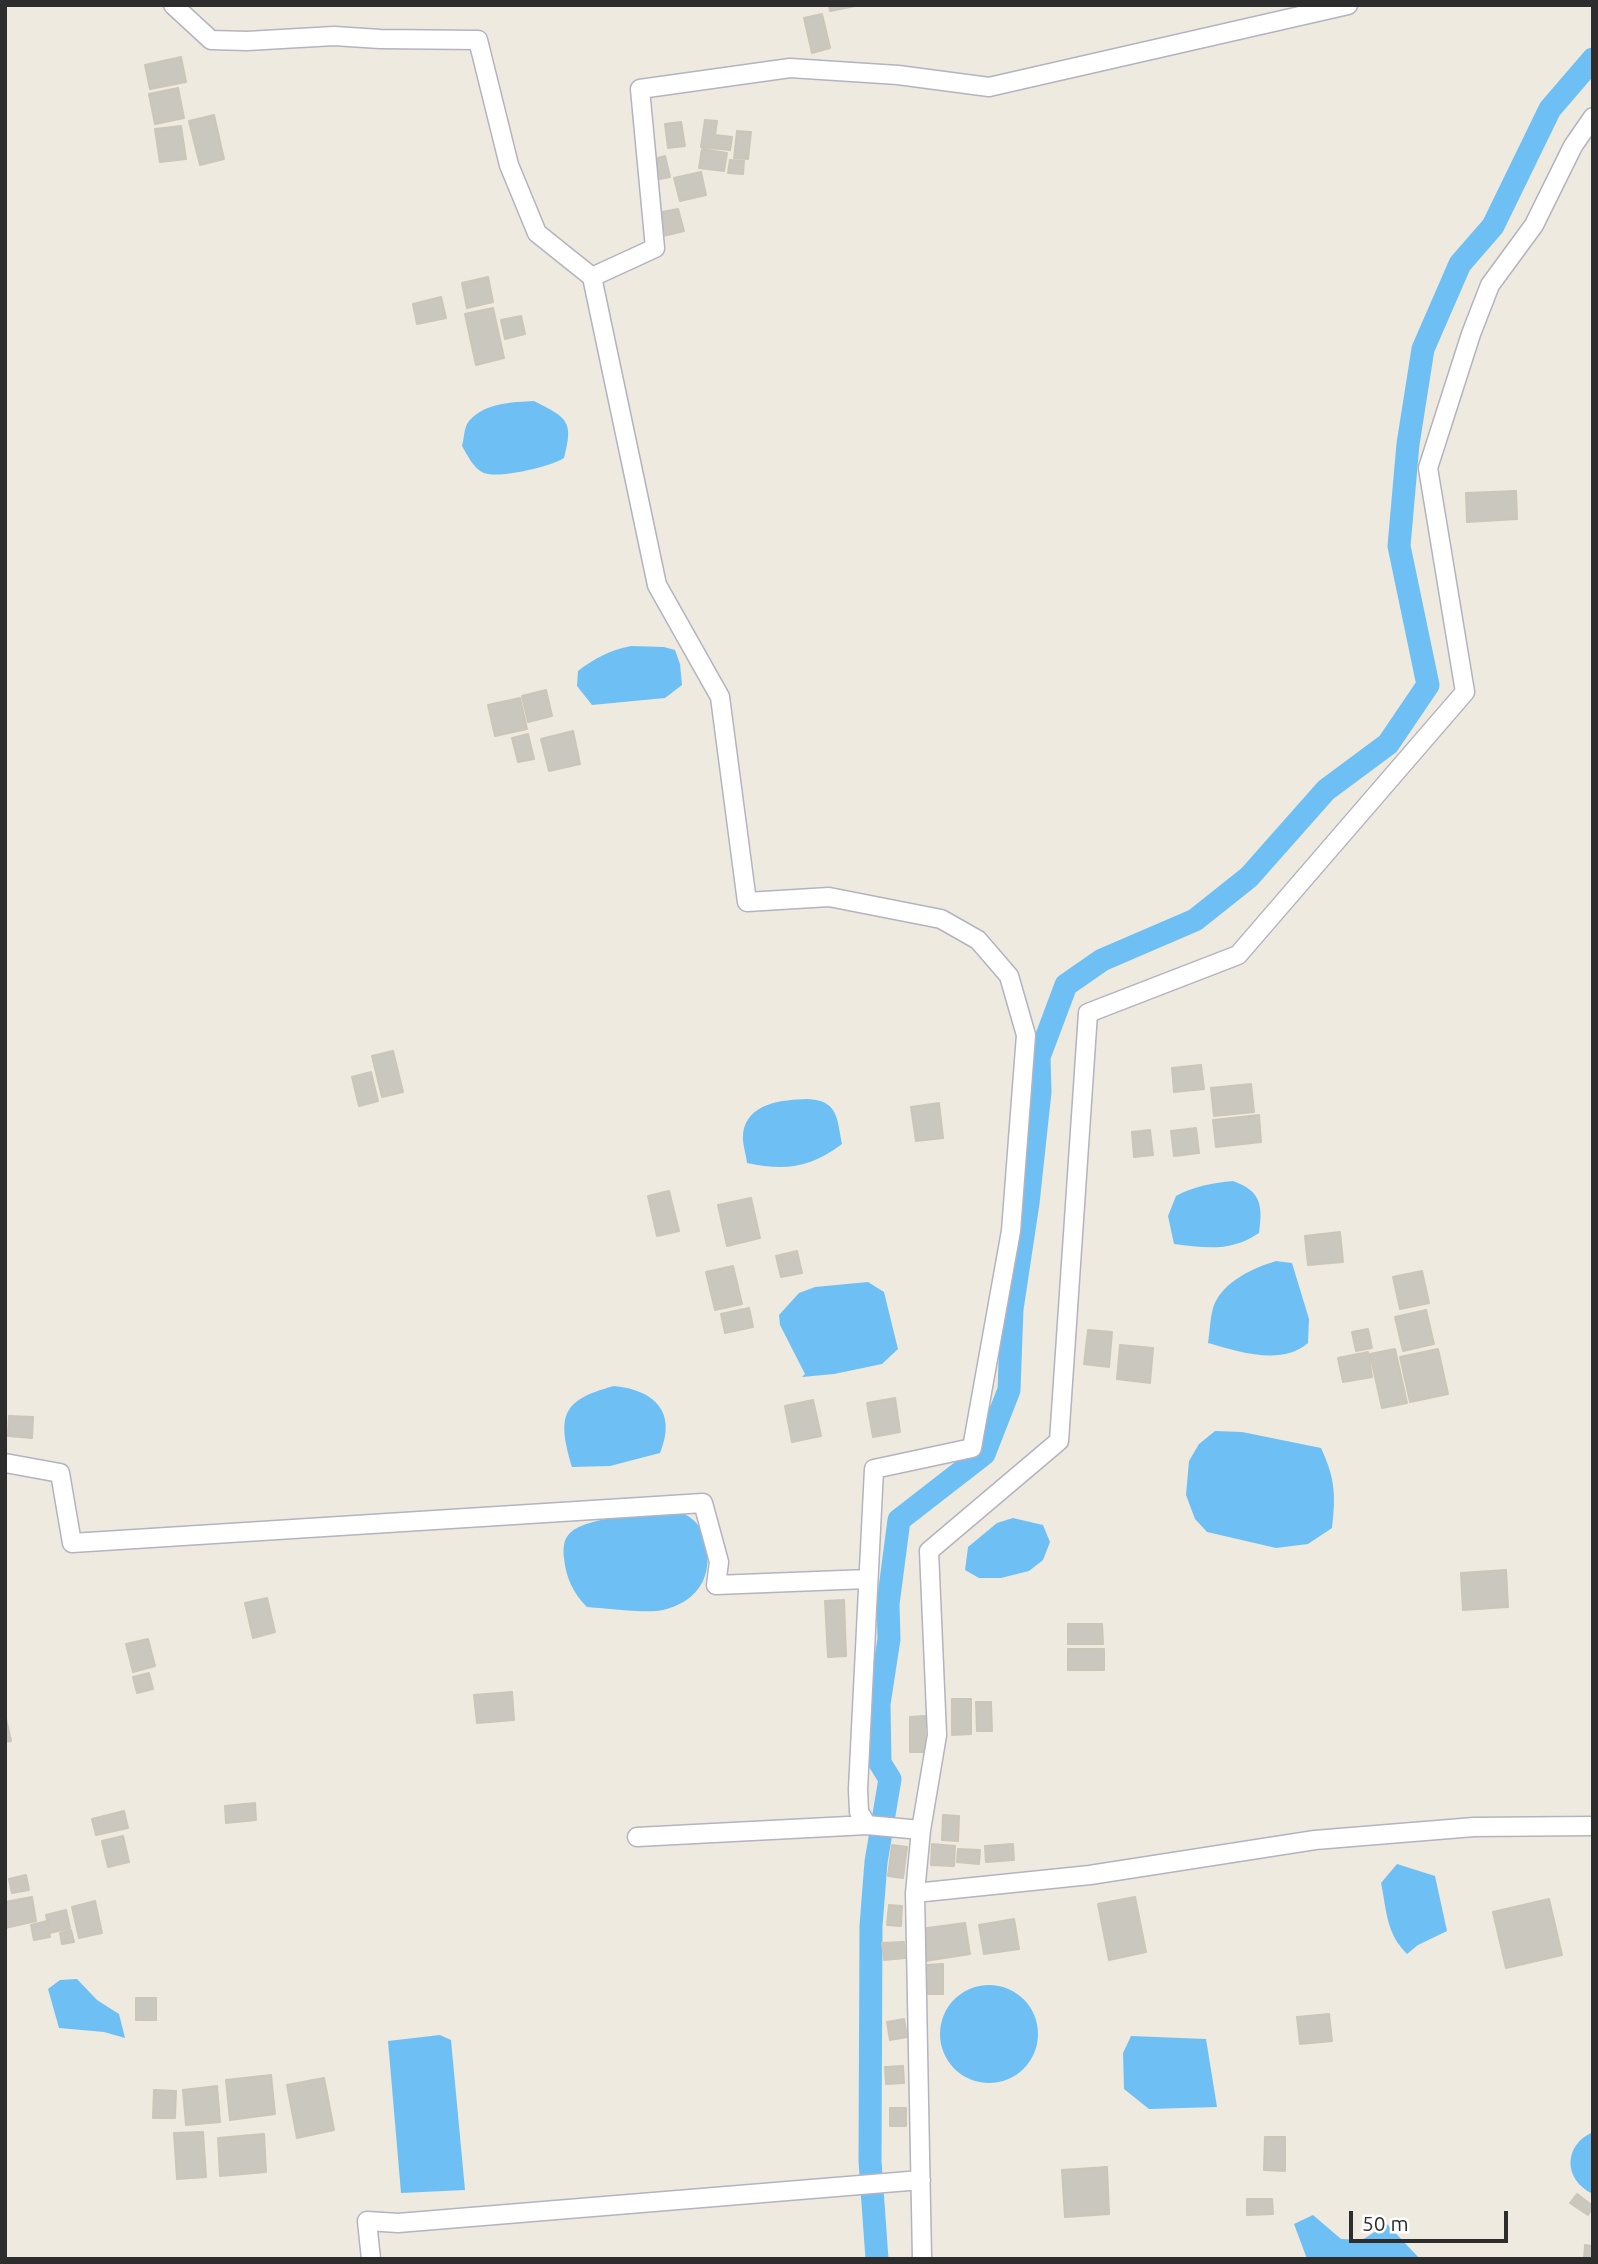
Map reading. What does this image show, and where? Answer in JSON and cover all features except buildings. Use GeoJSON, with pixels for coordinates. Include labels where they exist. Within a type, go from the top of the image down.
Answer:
{"type":"FeatureCollection","features":[{"type":"Feature","properties":{"kind":"street"},"geometry":{"type":"LineString","coordinates":[[173,5],[211,40],[247,41],[334,36],[478,40],[509,165],[537,233],[592,277],[657,585],[720,697],[747,902],[829,897],[941,919],[978,940],[1009,975],[1026,1035],[1011,1231],[972,1448],[874,1469],[858,1789],[859,1812],[867,1825]]}},
{"type":"Feature","properties":{"kind":"street"},"geometry":{"type":"LineString","coordinates":[[592,277],[655,248],[640,89],[790,68],[898,75],[989,87],[1348,5]]}},
{"type":"Feature","properties":{"kind":"street"},"geometry":{"type":"LineString","coordinates":[[922,2259],[915,1893],[918,1829],[937,1735],[929,1551],[1059,1441],[1088,1013],[1238,955],[1465,692],[1428,468],[1490,285],[1534,225],[1573,146],[1593,117]]}},
{"type":"Feature","properties":{"kind":"street"},"geometry":{"type":"LineString","coordinates":[[5,1463],[60,1473],[72,1543],[703,1503],[719,1562],[716,1585],[867,1579]]}},
{"type":"Feature","properties":{"kind":"street"},"geometry":{"type":"LineString","coordinates":[[637,1837],[867,1825],[918,1829]]}},
{"type":"Feature","properties":{"kind":"street"},"geometry":{"type":"LineString","coordinates":[[915,1893],[1090,1875],[1315,1840],[1474,1827],[1593,1826]]}},
{"type":"Feature","properties":{"kind":"street"},"geometry":{"type":"LineString","coordinates":[[372,2259],[367,2221],[398,2223],[922,2180]]}},
{"type":"Feature","properties":{"kind":"water"},"geometry":{"type":"Polygon","coordinates":[[[534,401],[561,416],[565,422],[568,435],[564,458],[515,473],[495,475],[479,470],[462,446],[467,424],[473,417],[489,408],[507,403],[534,401]]]}},
{"type":"Feature","properties":{"kind":"water"},"geometry":{"type":"Polygon","coordinates":[[[631,646],[675,650],[680,664],[682,685],[665,698],[592,705],[577,686],[578,671],[603,655],[631,646]]]}},
{"type":"Feature","properties":{"kind":"water"},"geometry":{"type":"Polygon","coordinates":[[[807,1099],[825,1103],[834,1112],[842,1144],[819,1158],[797,1166],[773,1167],[747,1163],[743,1134],[751,1115],[777,1102],[807,1099]]]}},
{"type":"Feature","properties":{"kind":"water"},"geometry":{"type":"Polygon","coordinates":[[[1233,1181],[1249,1189],[1258,1200],[1261,1214],[1259,1233],[1228,1246],[1174,1244],[1168,1216],[1176,1196],[1204,1186],[1233,1181]]]}},
{"type":"Feature","properties":{"kind":"water"},"geometry":{"type":"Polygon","coordinates":[[[1276,1261],[1292,1263],[1309,1319],[1308,1343],[1286,1354],[1260,1355],[1208,1343],[1214,1305],[1225,1289],[1258,1267],[1276,1261]]]}},
{"type":"Feature","properties":{"kind":"water"},"geometry":{"type":"Polygon","coordinates":[[[868,1282],[884,1292],[898,1349],[882,1364],[834,1374],[802,1377],[805,1374],[780,1325],[779,1315],[799,1293],[815,1287],[868,1282]]]}},
{"type":"Feature","properties":{"kind":"water"},"geometry":{"type":"Polygon","coordinates":[[[614,1386],[641,1392],[659,1406],[666,1426],[660,1453],[610,1466],[572,1467],[565,1435],[568,1413],[573,1404],[583,1397],[614,1386]]]}},
{"type":"Feature","properties":{"kind":"water"},"geometry":{"type":"Polygon","coordinates":[[[1215,1431],[1242,1432],[1321,1448],[1333,1487],[1332,1528],[1308,1544],[1276,1548],[1207,1532],[1195,1519],[1186,1495],[1189,1461],[1199,1444],[1215,1431]]]}},
{"type":"Feature","properties":{"kind":"water"},"geometry":{"type":"Polygon","coordinates":[[[682,1513],[693,1520],[705,1539],[706,1572],[698,1590],[683,1602],[663,1610],[587,1607],[574,1591],[566,1572],[564,1548],[570,1533],[591,1522],[606,1519],[682,1513]]]}},
{"type":"Feature","properties":{"kind":"water"},"geometry":{"type":"Polygon","coordinates":[[[1013,1518],[1043,1525],[1050,1542],[1043,1560],[1029,1571],[1001,1578],[979,1578],[965,1570],[968,1547],[997,1523],[1013,1518]]]}},
{"type":"Feature","properties":{"kind":"water"},"geometry":{"type":"Polygon","coordinates":[[[1397,1864],[1435,1876],[1447,1931],[1418,1945],[1407,1954],[1391,1930],[1381,1883],[1397,1864]]]}},
{"type":"Feature","properties":{"kind":"water"},"geometry":{"type":"Polygon","coordinates":[[[77,1979],[97,2000],[119,2014],[125,2038],[104,2032],[59,2028],[48,1989],[60,1980],[77,1979]]]}},
{"type":"Feature","properties":{"kind":"water"},"geometry":{"type":"Polygon","coordinates":[[[989,1985],[1008,1988],[1024,1999],[1035,2015],[1038,2034],[1035,2053],[1024,2069],[1008,2080],[989,2083],[970,2080],[954,2069],[943,2053],[940,2034],[943,2015],[954,1999],[970,1988],[989,1985]]]}},
{"type":"Feature","properties":{"kind":"water"},"geometry":{"type":"Polygon","coordinates":[[[440,2035],[451,2040],[465,2190],[401,2193],[388,2041],[440,2035]]]}},
{"type":"Feature","properties":{"kind":"water"},"geometry":{"type":"Polygon","coordinates":[[[1131,2036],[1206,2039],[1217,2107],[1149,2109],[1124,2089],[1123,2053],[1131,2036]]]}},
{"type":"Feature","properties":{"kind":"water"},"geometry":{"type":"Polygon","coordinates":[[[1593,2132],[1593,2194],[1576,2180],[1570,2163],[1576,2145],[1593,2132]]]}},
{"type":"Feature","properties":{"kind":"water"},"geometry":{"type":"Polygon","coordinates":[[[1313,2215],[1341,2239],[1362,2240],[1387,2224],[1420,2259],[1307,2259],[1294,2224],[1313,2215]]]}},
{"type":"Feature","properties":{"kind":"waterway"},"geometry":{"type":"LineString","coordinates":[[877,2259],[870,2161],[871,1926],[876,1862],[890,1779],[880,1763],[879,1704],[889,1639],[888,1604],[899,1520],[984,1454],[1009,1390],[1012,1309],[1028,1203],[1040,1092],[1039,1057],[1066,985],[1102,960],[1195,920],[1249,877],[1326,790],[1388,744],[1428,685],[1399,546],[1408,444],[1423,349],[1460,264],[1493,226],[1550,109],[1593,59]]}}]}
